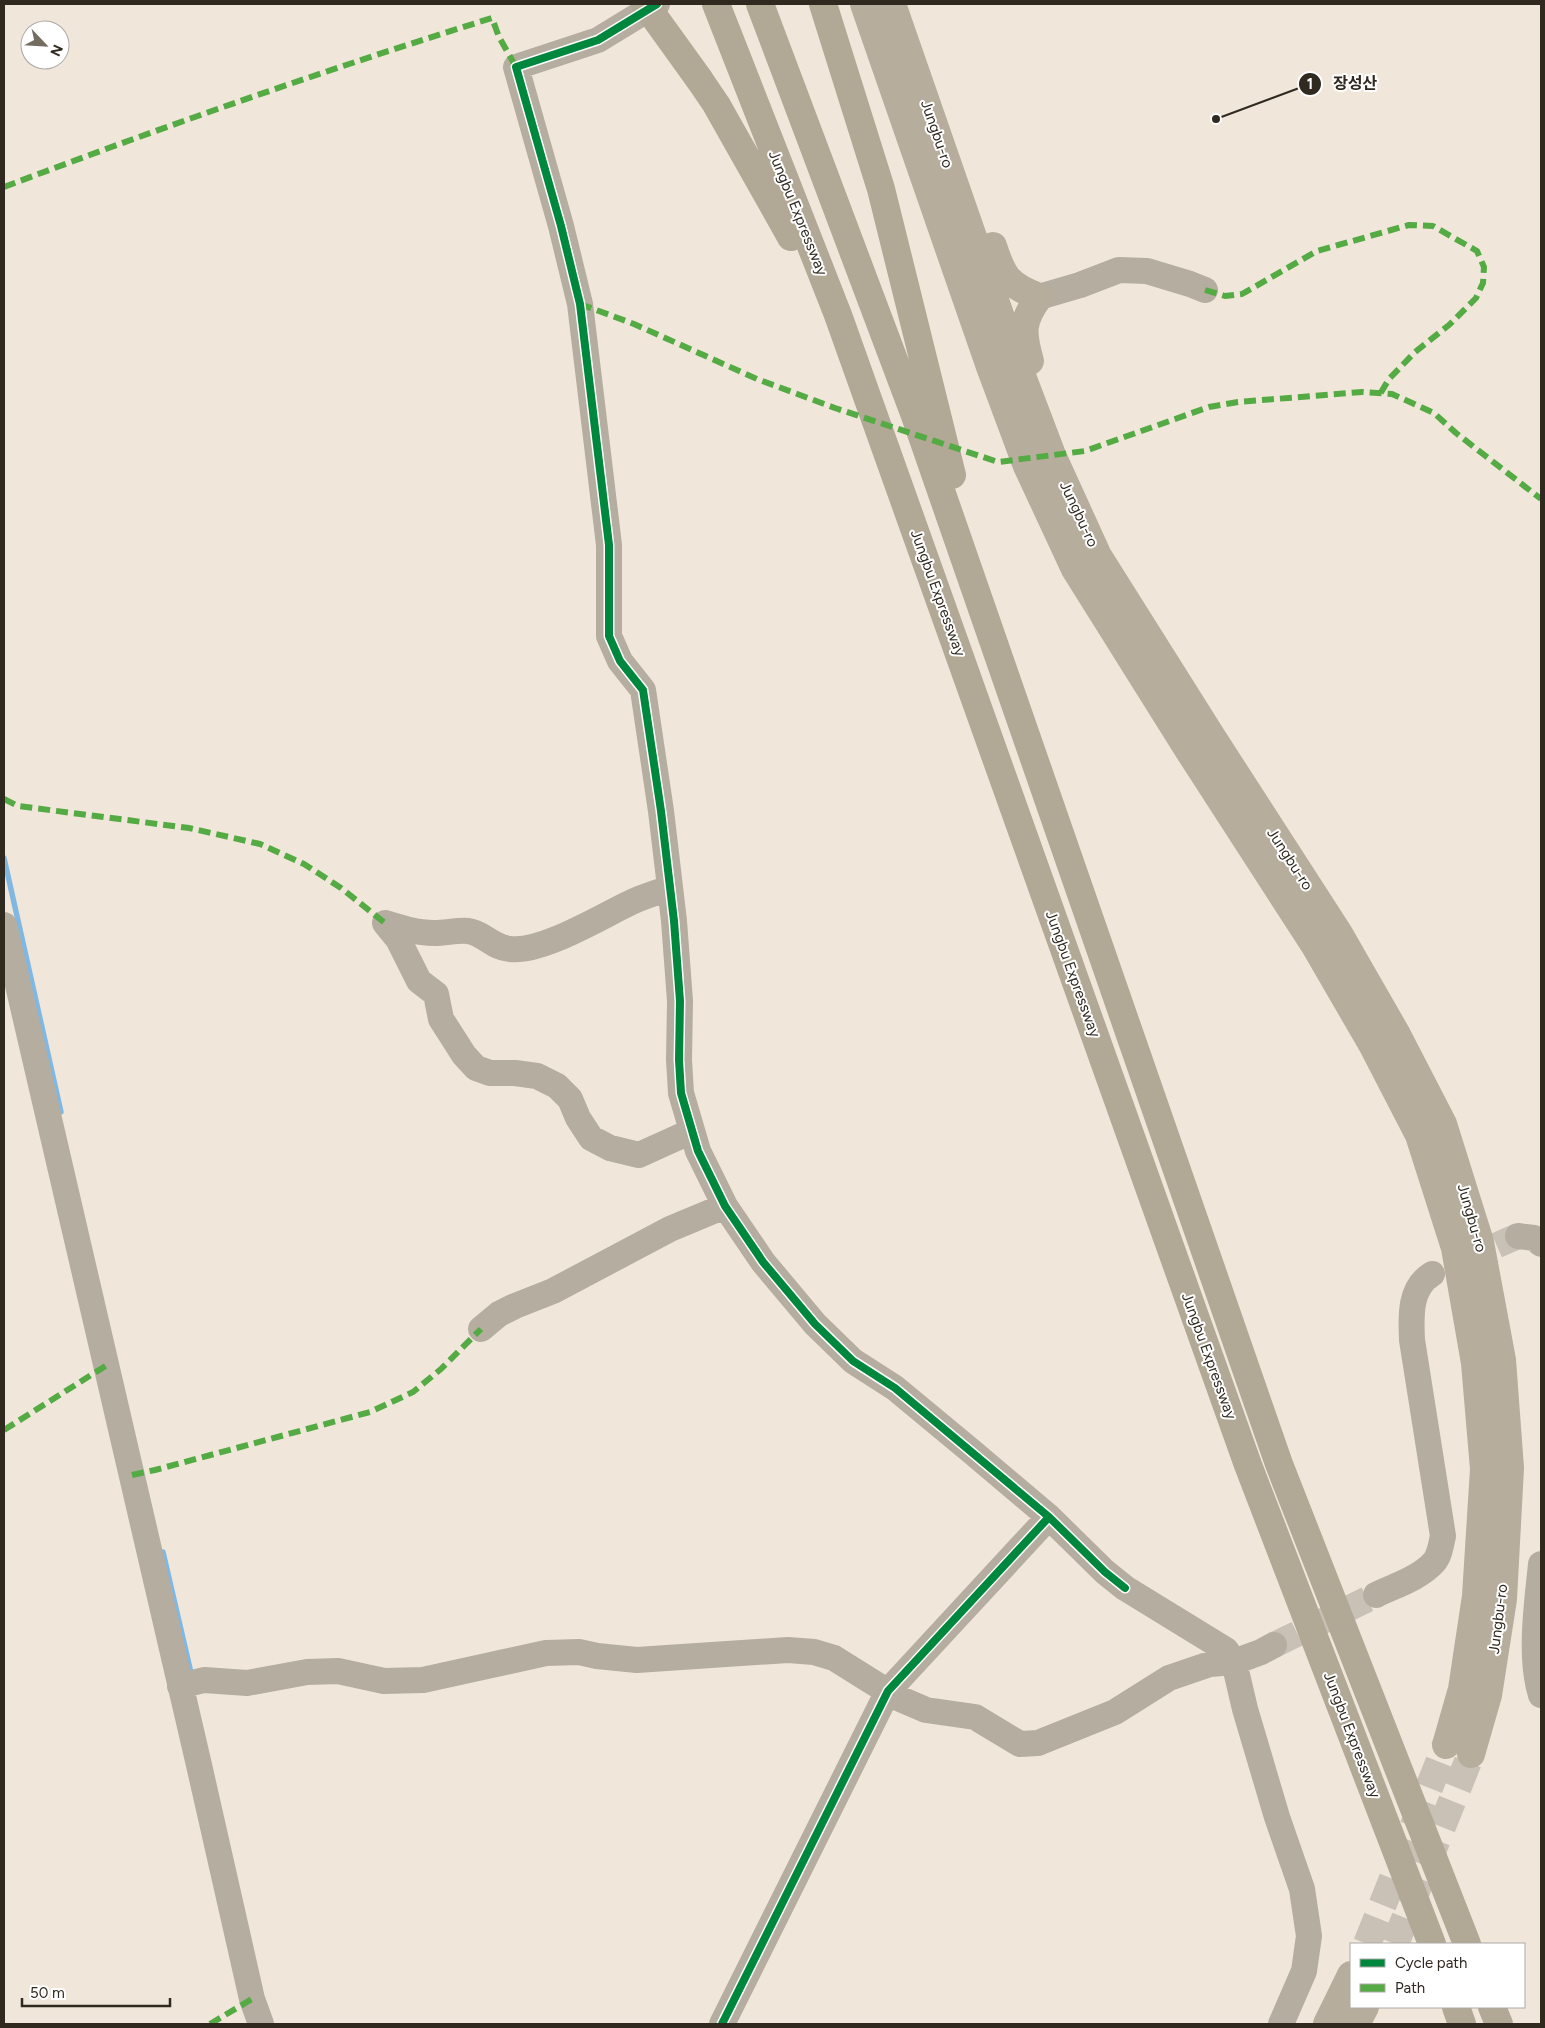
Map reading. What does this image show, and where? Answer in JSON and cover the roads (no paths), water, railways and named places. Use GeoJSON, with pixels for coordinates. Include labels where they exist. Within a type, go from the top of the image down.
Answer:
{"type":"FeatureCollection","features":[{"type":"Feature","properties":{"kind":"highway"},"geometry":{"type":"LineString","coordinates":[[645,4],[716,104],[767,191],[851,350]]}},
{"type":"Feature","properties":{"kind":"highway","name":"Jungbu Expressway"},"geometry":{"type":"LineString","coordinates":[[760,4],[914,413],[1279,1464],[1467,1943]]}},
{"type":"Feature","properties":{"kind":"highway"},"geometry":{"type":"LineString","coordinates":[[823,4],[881,189],[994,642]]}},
{"type":"Feature","properties":{"kind":"highway","name":"Jungbu Expressway"},"geometry":{"type":"LineString","coordinates":[[719,14],[851,350],[1248,1465],[1432,1943]]}},
{"type":"Feature","properties":{"kind":"highway"},"geometry":{"type":"LineString","coordinates":[[1456,2008],[1462,2024]]}},
{"type":"Feature","properties":{"kind":"highway"},"geometry":{"type":"LineString","coordinates":[[1492,2008],[1499,2024]]}},
{"type":"Feature","properties":{"kind":"main road","name":"Jungbu-ro"},"geometry":{"type":"LineString","coordinates":[[864,4],[989,364],[1027,466],[1075,569],[1189,751],[1315,946],[1373,1046],[1418,1134],[1455,1248],[1475,1363],[1484,1469],[1476,1596],[1462,1689],[1446,1746]]}},
{"type":"Feature","properties":{"kind":"main road","name":"Jungbu-ro"},"geometry":{"type":"LineString","coordinates":[[892,4],[1014,355],[1052,455],[1098,556],[1338,932],[1396,1033],[1443,1124],[1480,1242],[1502,1360],[1510,1468],[1502,1599],[1488,1695],[1471,1754]]}},
{"type":"Feature","properties":{"kind":"main road"},"geometry":{"type":"LineString","coordinates":[[920,85],[965,167],[998,263],[1006,279],[1023,291],[1039,297],[1029,310],[1023,327],[1052,455]]}},
{"type":"Feature","properties":{"kind":"main road"},"geometry":{"type":"LineString","coordinates":[[1327,2024],[1350,1977]]}},
{"type":"Feature","properties":{"kind":"main road"},"geometry":{"type":"LineString","coordinates":[[1356,2024],[1364,2008]]}},
{"type":"Feature","properties":{"kind":"street"},"geometry":{"type":"LineString","coordinates":[[657,4],[598,40],[516,66],[561,226],[580,304],[609,545],[609,636],[620,661],[643,690],[670,888],[680,1001],[678,1060],[681,1093],[698,1151],[725,1206],[763,1262],[816,1324],[853,1361],[895,1388],[1049,1517],[1105,1572],[1126,1588],[1226,1650],[1234,1662],[1245,1709],[1302,1889],[1309,1936],[1304,1971],[1281,2024]]}},
{"type":"Feature","properties":{"kind":"street"},"geometry":{"type":"LineString","coordinates":[[1039,297],[1080,285],[1119,270],[1148,271],[1205,290]]}},
{"type":"Feature","properties":{"kind":"street"},"geometry":{"type":"LineString","coordinates":[[670,888],[634,901],[579,929],[524,950],[493,945],[470,931],[433,933],[406,930],[385,923],[398,940],[419,981],[436,994],[441,1019],[464,1055],[476,1068],[490,1072],[537,1076],[557,1086],[570,1100],[578,1118],[591,1138],[610,1148],[629,1154],[639,1155],[692,1131]]}},
{"type":"Feature","properties":{"kind":"street"},"geometry":{"type":"LineString","coordinates":[[4,925],[190,1683],[252,1999],[261,2024]]}},
{"type":"Feature","properties":{"kind":"street"},"geometry":{"type":"LineString","coordinates":[[481,1329],[500,1314],[515,1306],[553,1291],[670,1229],[725,1206]]}},
{"type":"Feature","properties":{"kind":"street"},"geometry":{"type":"LineString","coordinates":[[1376,1595],[1416,1576],[1434,1562],[1439,1553],[1443,1536],[1412,1340],[1411,1312],[1416,1293],[1424,1279],[1432,1274]]}},
{"type":"Feature","properties":{"kind":"street"},"geometry":{"type":"LineString","coordinates":[[722,2024],[888,1692],[1049,1517]]}},
{"type":"Feature","properties":{"kind":"street"},"geometry":{"type":"LineString","coordinates":[[1541,1564],[1536,1611],[1536,1652],[1538,1683],[1541,1695]]}},
{"type":"Feature","properties":{"kind":"street"},"geometry":{"type":"LineString","coordinates":[[190,1683],[247,1684],[307,1672],[338,1671],[384,1681],[423,1680],[546,1653],[578,1652],[637,1660],[788,1650],[814,1652],[834,1658],[898,1698],[926,1710],[975,1717],[1020,1744],[1038,1743],[1115,1712],[1169,1678],[1210,1664],[1234,1662],[1262,1652],[1274,1645]]}},
{"type":"Feature","properties":{"kind":"waterway"},"geometry":{"type":"LineString","coordinates":[[4,858],[61,1112]]}},
{"type":"Feature","properties":{"kind":"waterway"},"geometry":{"type":"LineString","coordinates":[[163,1552],[192,1677]]}},
{"type":"Feature","properties":{"kind":"tunnel"},"geometry":{"type":"LineString","coordinates":[[1461,1261],[1518,1236]]}},
{"type":"Feature","properties":{"kind":"tunnel"},"geometry":{"type":"LineString","coordinates":[[1274,1645],[1376,1595]]}},
{"type":"Feature","properties":{"kind":"tunnel"},"geometry":{"type":"LineString","coordinates":[[1367,1943],[1446,1745]]}},
{"type":"Feature","properties":{"kind":"tunnel"},"geometry":{"type":"LineString","coordinates":[[1395,1943],[1471,1754]]}},
{"type":"Feature","properties":{"kind":"place","name":"장성산"},"geometry":{"type":"Point","coordinates":[1216,119]}}]}
